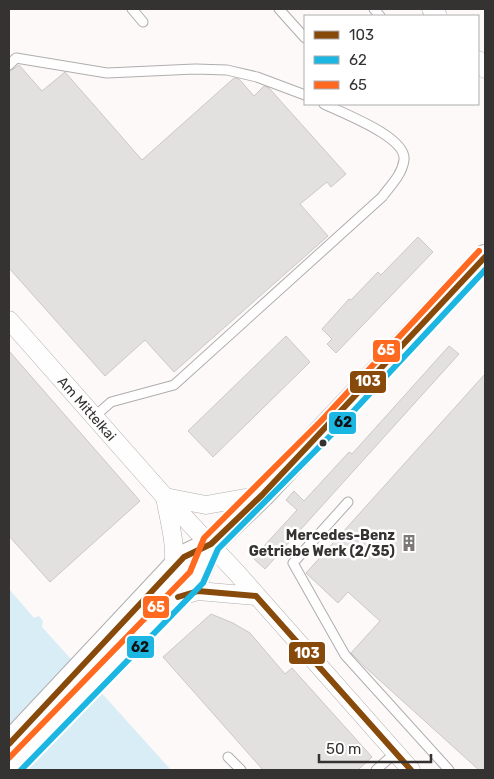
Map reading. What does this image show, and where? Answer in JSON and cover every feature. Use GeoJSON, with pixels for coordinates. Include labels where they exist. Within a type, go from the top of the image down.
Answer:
{"type":"FeatureCollection","features":[{"type":"Feature","properties":{"kind":"main road"},"geometry":{"type":"LineString","coordinates":[[9,770],[134,625],[173,570],[184,558],[211,544],[262,495],[485,257]]}},
{"type":"Feature","properties":{"kind":"main road"},"geometry":{"type":"LineString","coordinates":[[9,744],[134,625],[178,597],[197,577],[211,544]]}},
{"type":"Feature","properties":{"kind":"street","name":"Am Mittelkai"},"geometry":{"type":"LineString","coordinates":[[9,320],[165,497],[211,544],[411,770]]}},
{"type":"Feature","properties":{"kind":"street"},"geometry":{"type":"LineString","coordinates":[[165,497],[206,505],[262,495]]}},
{"type":"Feature","properties":{"kind":"street","name":"Am Mittelkai"},"geometry":{"type":"LineString","coordinates":[[165,497],[174,539],[173,570]]}},
{"type":"Feature","properties":{"kind":"street"},"geometry":{"type":"LineString","coordinates":[[178,597],[198,592],[256,596]]}},
{"type":"Feature","properties":{"kind":"lane"},"geometry":{"type":"LineString","coordinates":[[132,9],[144,22]]}},
{"type":"Feature","properties":{"kind":"lane"},"geometry":{"type":"LineString","coordinates":[[279,9],[304,37]]}},
{"type":"Feature","properties":{"kind":"lane"},"geometry":{"type":"LineString","coordinates":[[9,64],[16,58],[83,71],[107,73],[195,69],[227,70],[258,77],[304,95]]}},
{"type":"Feature","properties":{"kind":"lane"},"geometry":{"type":"LineString","coordinates":[[94,417],[111,402],[174,385],[382,197],[399,174],[404,159],[402,151],[397,143],[379,131],[326,105]]}},
{"type":"Feature","properties":{"kind":"lane"},"geometry":{"type":"LineString","coordinates":[[348,502],[293,563],[345,655],[450,770]]}},
{"type":"Feature","properties":{"kind":"lane"},"geometry":{"type":"LineString","coordinates":[[376,770],[395,753]]}},
{"type":"Feature","properties":{"kind":"lane"},"geometry":{"type":"LineString","coordinates":[[228,757],[240,770]]}},
{"type":"Feature","properties":{"kind":"water"},"geometry":{"type":"Polygon","coordinates":[[[9,589],[34,618],[39,616],[43,621],[42,627],[171,770],[9,770],[9,589]]]}},
{"type":"Feature","properties":{"kind":"building"},"geometry":{"type":"Polygon","coordinates":[[[19,65],[42,91],[65,72],[142,160],[234,78],[239,79],[254,96],[264,86],[269,88],[346,174],[331,187],[327,182],[300,204],[328,236],[174,372],[145,340],[105,376],[9,268],[9,72],[19,65]]]}},
{"type":"Feature","properties":{"kind":"building"},"geometry":{"type":"Polygon","coordinates":[[[418,237],[433,252],[336,353],[327,344],[332,339],[322,329],[349,299],[351,300],[378,272],[381,275],[418,237]]]}},
{"type":"Feature","properties":{"kind":"building"},"geometry":{"type":"Polygon","coordinates":[[[286,336],[310,362],[213,457],[188,431],[286,336]]]}},
{"type":"Feature","properties":{"kind":"building"},"geometry":{"type":"Polygon","coordinates":[[[449,346],[459,354],[265,569],[253,558],[297,510],[286,500],[294,491],[304,501],[349,452],[352,454],[449,346]]]}},
{"type":"Feature","properties":{"kind":"building"},"geometry":{"type":"Polygon","coordinates":[[[9,351],[140,501],[50,582],[9,536],[9,351]]]}},
{"type":"Feature","properties":{"kind":"building","name":"Mercedes-Benz Getriebe Werk (2/35)"},"geometry":{"type":"Polygon","coordinates":[[[485,374],[485,770],[479,770],[351,653],[380,621],[348,592],[338,603],[306,573],[485,374]]]}},
{"type":"Feature","properties":{"kind":"building"},"geometry":{"type":"Polygon","coordinates":[[[211,614],[233,623],[250,633],[285,674],[292,668],[372,757],[358,770],[263,770],[163,657],[211,614]]]}},
{"type":"Feature","properties":{"kind":"transit line","name":"65"},"geometry":{"type":"LineString","coordinates":[[9,758],[190,572],[204,538],[321,421],[479,251]]}},
{"type":"Feature","properties":{"kind":"transit line","name":"103"},"geometry":{"type":"LineString","coordinates":[[9,744],[184,557],[211,544],[262,495],[485,257]]}},
{"type":"Feature","properties":{"kind":"transit line","name":"62"},"geometry":{"type":"LineString","coordinates":[[21,770],[203,583],[218,549],[333,433],[485,270]]}},
{"type":"Feature","properties":{"kind":"transit line","name":"103"},"geometry":{"type":"LineString","coordinates":[[178,597],[198,591],[256,596],[411,770]]}},
{"type":"Feature","properties":{"kind":"place","name":"Mercedes-Benz Getriebe Werk (2/35)"},"geometry":{"type":"Point","coordinates":[409,543]}}]}
